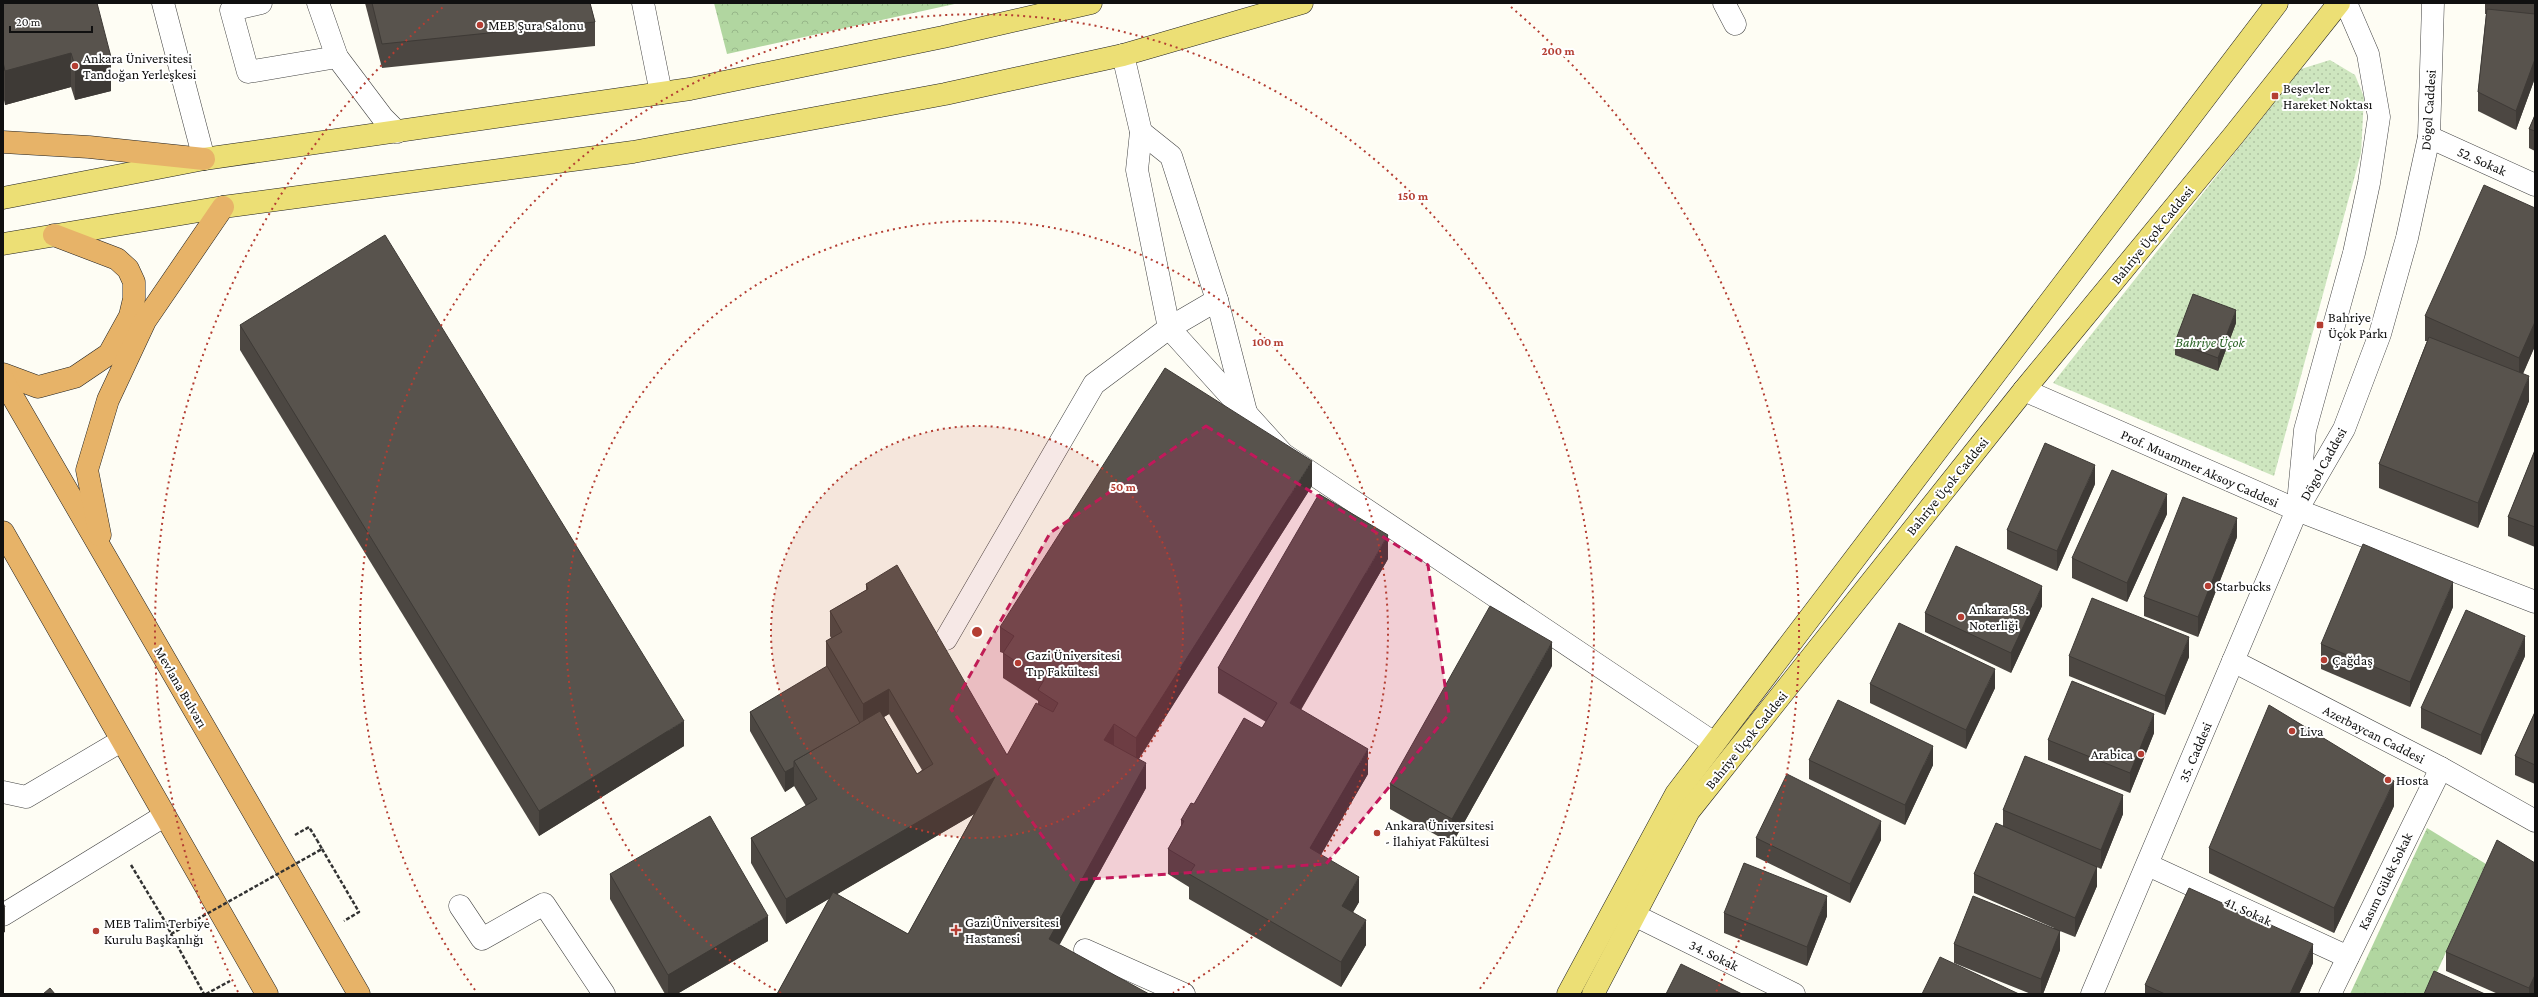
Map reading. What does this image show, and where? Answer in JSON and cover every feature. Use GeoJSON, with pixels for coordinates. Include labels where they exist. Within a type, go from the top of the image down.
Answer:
{"type":"FeatureCollection","features":[{"type":"Feature","properties":{"kind":"highway"},"geometry":{"type":"LineString","coordinates":[[3,142],[89,147],[204,159]]}},
{"type":"Feature","properties":{"kind":"highway"},"geometry":{"type":"LineString","coordinates":[[103,554],[87,470],[108,400],[145,321],[223,207]]}},
{"type":"Feature","properties":{"kind":"highway"},"geometry":{"type":"LineString","coordinates":[[3,374],[38,387],[74,377],[109,354],[130,316],[134,299],[134,282],[128,269],[118,259],[54,235]]}},
{"type":"Feature","properties":{"kind":"highway","name":"Mevlana Bulvarı"},"geometry":{"type":"LineString","coordinates":[[3,380],[359,994]]}},
{"type":"Feature","properties":{"kind":"highway"},"geometry":{"type":"LineString","coordinates":[[3,532],[267,994]]}},
{"type":"Feature","properties":{"kind":"main road"},"geometry":{"type":"LineString","coordinates":[[5,198],[204,159],[661,93],[943,37],[1091,3]]}},
{"type":"Feature","properties":{"kind":"main road"},"geometry":{"type":"LineString","coordinates":[[3,244],[223,207],[633,152],[945,94],[1123,55],[1302,3]]}},
{"type":"Feature","properties":{"kind":"main road","name":"Bahriye Üçok Caddesi"},"geometry":{"type":"LineString","coordinates":[[1568,994],[1676,794],[2277,3]]}},
{"type":"Feature","properties":{"kind":"main road","name":"Bahriye Üçok Caddesi"},"geometry":{"type":"LineString","coordinates":[[1593,994],[1689,811],[2024,390],[2234,135],[2338,3]]}},
{"type":"Feature","properties":{"kind":"street"},"geometry":{"type":"LineString","coordinates":[[163,3],[204,159]]}},
{"type":"Feature","properties":{"kind":"street"},"geometry":{"type":"LineString","coordinates":[[261,3],[230,6],[248,72],[337,57]]}},
{"type":"Feature","properties":{"kind":"street"},"geometry":{"type":"LineString","coordinates":[[318,3],[337,57],[383,118],[397,132]]}},
{"type":"Feature","properties":{"kind":"street"},"geometry":{"type":"LineString","coordinates":[[643,3],[661,93]]}},
{"type":"Feature","properties":{"kind":"street"},"geometry":{"type":"LineString","coordinates":[[1724,3],[1735,24]]}},
{"type":"Feature","properties":{"kind":"street","name":"Dögol Caddesi"},"geometry":{"type":"LineString","coordinates":[[2297,510],[2305,430],[2354,253],[2369,183],[2379,117],[2368,54],[2346,3]]}},
{"type":"Feature","properties":{"kind":"street","name":"Dögol Caddesi"},"geometry":{"type":"LineString","coordinates":[[2297,510],[2344,429],[2380,334],[2407,238],[2429,137],[2434,3]]}},
{"type":"Feature","properties":{"kind":"street"},"geometry":{"type":"LineString","coordinates":[[1123,55],[1141,132],[1137,170],[1169,328],[1283,454],[1714,743]]}},
{"type":"Feature","properties":{"kind":"street"},"geometry":{"type":"LineString","coordinates":[[1141,132],[1171,156],[1217,300],[1247,415]]}},
{"type":"Feature","properties":{"kind":"street","name":"52. Sokak"},"geometry":{"type":"LineString","coordinates":[[2429,137],[2535,185]]}},
{"type":"Feature","properties":{"kind":"street"},"geometry":{"type":"LineString","coordinates":[[946,639],[1094,384],[1169,328],[1217,300]]}},
{"type":"Feature","properties":{"kind":"street","name":"Prof. Muammer Aksoy Caddesi"},"geometry":{"type":"LineString","coordinates":[[2024,390],[2297,510],[2535,602]]}},
{"type":"Feature","properties":{"kind":"street","name":"35. Caddesi"},"geometry":{"type":"LineString","coordinates":[[2092,994],[2148,865],[2297,510]]}},
{"type":"Feature","properties":{"kind":"street","name":"Azerbaycan Caddesi"},"geometry":{"type":"LineString","coordinates":[[2233,661],[2441,768],[2535,821]]}},
{"type":"Feature","properties":{"kind":"street"},"geometry":{"type":"LineString","coordinates":[[3,792],[26,797],[122,741]]}},
{"type":"Feature","properties":{"kind":"street","name":"Kasım Gülek Sokak"},"geometry":{"type":"LineString","coordinates":[[2330,994],[2441,768]]}},
{"type":"Feature","properties":{"kind":"street"},"geometry":{"type":"LineString","coordinates":[[3,915],[164,816]]}},
{"type":"Feature","properties":{"kind":"street","name":"41. Sokak"},"geometry":{"type":"LineString","coordinates":[[2148,865],[2348,957]]}},
{"type":"Feature","properties":{"kind":"street"},"geometry":{"type":"LineString","coordinates":[[460,906],[482,939],[544,904],[604,994]]}},
{"type":"Feature","properties":{"kind":"street","name":"34. Sokak"},"geometry":{"type":"LineString","coordinates":[[1634,915],[1794,994]]}},
{"type":"Feature","properties":{"kind":"street"},"geometry":{"type":"LineString","coordinates":[[1085,950],[1184,994]]}},
{"type":"Feature","properties":{"kind":"path"},"geometry":{"type":"LineString","coordinates":[[317,840],[351,898]]}},
{"type":"Feature","properties":{"kind":"path"},"geometry":{"type":"LineString","coordinates":[[118,844],[166,923],[204,994]]}},
{"type":"Feature","properties":{"kind":"path"},"geometry":{"type":"LineString","coordinates":[[171,934],[322,849]]}},
{"type":"Feature","properties":{"kind":"highlighted area"},"geometry":{"type":"Polygon","coordinates":[[[1206,426],[1428,565],[1449,714],[1326,864],[1074,880],[951,709],[1050,533],[1206,426]]]}},
{"type":"Feature","properties":{"kind":"green space"},"geometry":{"type":"Polygon","coordinates":[[[714,3],[959,3],[727,54],[714,3]]]}},
{"type":"Feature","properties":{"kind":"green space","name":"Bahriye Üçok"},"geometry":{"type":"Polygon","coordinates":[[[2330,60],[2355,75],[2364,97],[2361,153],[2274,476],[2053,383],[2301,69],[2330,60]]]}},
{"type":"Feature","properties":{"kind":"green space"},"geometry":{"type":"Polygon","coordinates":[[[2427,828],[2486,864],[2427,994],[2350,994],[2427,828]]]}},
{"type":"Feature","properties":{"kind":"building"},"geometry":{"type":"Polygon","coordinates":[[[3,3],[97,3],[111,57],[75,66],[71,53],[5,71],[3,62],[3,3]]]}},
{"type":"Feature","properties":{"kind":"building"},"geometry":{"type":"Polygon","coordinates":[[[372,3],[590,3],[595,22],[382,44],[372,3]]]}},
{"type":"Feature","properties":{"kind":"building"},"geometry":{"type":"Polygon","coordinates":[[[2487,9],[2535,14],[2535,59],[2516,111],[2478,92],[2487,9]]]}},
{"type":"Feature","properties":{"kind":"building"},"geometry":{"type":"Polygon","coordinates":[[[2535,115],[2535,131],[2529,129],[2535,115]]]}},
{"type":"Feature","properties":{"kind":"building"},"geometry":{"type":"Polygon","coordinates":[[[2484,185],[2535,208],[2535,322],[2519,358],[2425,316],[2484,185]]]}},
{"type":"Feature","properties":{"kind":"building"},"geometry":{"type":"Polygon","coordinates":[[[385,235],[684,721],[539,811],[240,325],[385,235]]]}},
{"type":"Feature","properties":{"kind":"building"},"geometry":{"type":"Polygon","coordinates":[[[2193,294],[2236,310],[2218,358],[2175,342],[2193,294]]]}},
{"type":"Feature","properties":{"kind":"building"},"geometry":{"type":"Polygon","coordinates":[[[2429,337],[2529,376],[2478,503],[2379,464],[2429,337]]]}},
{"type":"Feature","properties":{"kind":"building"},"geometry":{"type":"Polygon","coordinates":[[[1165,368],[1312,461],[1136,738],[1114,724],[1104,740],[1146,763],[1049,939],[1149,994],[777,994],[833,892],[908,934],[995,777],[786,899],[751,838],[817,799],[794,761],[880,711],[917,774],[933,764],[889,689],[863,704],[826,641],[842,632],[830,611],[868,589],[866,584],[897,565],[1007,755],[1036,703],[1053,712],[1058,703],[1038,690],[1044,680],[1003,653],[1014,636],[1000,627],[1165,368]]]}},
{"type":"Feature","properties":{"kind":"building"},"geometry":{"type":"Polygon","coordinates":[[[2045,443],[2095,465],[2057,551],[2007,530],[2045,443]]]}},
{"type":"Feature","properties":{"kind":"building"},"geometry":{"type":"Polygon","coordinates":[[[2535,450],[2535,527],[2508,517],[2535,450]]]}},
{"type":"Feature","properties":{"kind":"building"},"geometry":{"type":"Polygon","coordinates":[[[2112,470],[2167,494],[2127,583],[2072,558],[2112,470]]]}},
{"type":"Feature","properties":{"kind":"building"},"geometry":{"type":"Polygon","coordinates":[[[1319,494],[1388,535],[1290,703],[1368,749],[1310,848],[1359,877],[1342,906],[1366,920],[1341,962],[1189,874],[1195,865],[1168,849],[1184,821],[1181,820],[1191,803],[1194,804],[1244,718],[1262,728],[1277,703],[1218,668],[1319,494]]]}},
{"type":"Feature","properties":{"kind":"building"},"geometry":{"type":"Polygon","coordinates":[[[2183,497],[2237,518],[2198,617],[2144,597],[2183,497]]]}},
{"type":"Feature","properties":{"kind":"building"},"geometry":{"type":"Polygon","coordinates":[[[2363,544],[2453,582],[2410,682],[2321,644],[2363,544]]]}},
{"type":"Feature","properties":{"kind":"building"},"geometry":{"type":"Polygon","coordinates":[[[1956,546],[2042,586],[2011,653],[1925,613],[1956,546]]]}},
{"type":"Feature","properties":{"kind":"building"},"geometry":{"type":"Polygon","coordinates":[[[2092,598],[2189,637],[2165,696],[2069,656],[2092,598]]]}},
{"type":"Feature","properties":{"kind":"building"},"geometry":{"type":"Polygon","coordinates":[[[1490,606],[1552,642],[1452,819],[1390,784],[1490,606]]]}},
{"type":"Feature","properties":{"kind":"building"},"geometry":{"type":"Polygon","coordinates":[[[2466,610],[2525,636],[2481,735],[2421,708],[2466,610]]]}},
{"type":"Feature","properties":{"kind":"building"},"geometry":{"type":"Polygon","coordinates":[[[1899,623],[1995,669],[1966,730],[1870,684],[1899,623]]]}},
{"type":"Feature","properties":{"kind":"building"},"geometry":{"type":"Polygon","coordinates":[[[827,666],[860,723],[794,761],[794,767],[785,772],[750,712],[827,666]]]}},
{"type":"Feature","properties":{"kind":"building"},"geometry":{"type":"Polygon","coordinates":[[[2072,681],[2154,714],[2130,773],[2048,740],[2072,681]]]}},
{"type":"Feature","properties":{"kind":"building"},"geometry":{"type":"Polygon","coordinates":[[[1838,700],[1933,746],[1905,805],[1809,760],[1838,700]]]}},
{"type":"Feature","properties":{"kind":"building"},"geometry":{"type":"Polygon","coordinates":[[[2269,705],[2394,781],[2334,908],[2209,848],[2269,705]]]}},
{"type":"Feature","properties":{"kind":"building"},"geometry":{"type":"Polygon","coordinates":[[[2535,712],[2535,765],[2515,756],[2535,712]]]}},
{"type":"Feature","properties":{"kind":"building"},"geometry":{"type":"Polygon","coordinates":[[[2025,756],[2123,795],[2101,850],[2003,810],[2025,756]]]}},
{"type":"Feature","properties":{"kind":"building"},"geometry":{"type":"Polygon","coordinates":[[[1787,774],[1881,821],[1850,884],[1756,838],[1787,774]]]}},
{"type":"Feature","properties":{"kind":"building"},"geometry":{"type":"Polygon","coordinates":[[[710,816],[768,916],[668,975],[610,874],[710,816]]]}},
{"type":"Feature","properties":{"kind":"building"},"geometry":{"type":"Polygon","coordinates":[[[1996,823],[2097,867],[2075,918],[1974,874],[1996,823]]]}},
{"type":"Feature","properties":{"kind":"building"},"geometry":{"type":"Polygon","coordinates":[[[2497,840],[2535,863],[2535,975],[2529,988],[2446,952],[2497,840]]]}},
{"type":"Feature","properties":{"kind":"building"},"geometry":{"type":"Polygon","coordinates":[[[1744,863],[1827,896],[1807,947],[1724,913],[1744,863]]]}},
{"type":"Feature","properties":{"kind":"building"},"geometry":{"type":"Polygon","coordinates":[[[2189,888],[2313,944],[2290,994],[2165,994],[2145,985],[2189,888]]]}},
{"type":"Feature","properties":{"kind":"building"},"geometry":{"type":"Polygon","coordinates":[[[1973,896],[2060,931],[2041,979],[1954,944],[1973,896]]]}},
{"type":"Feature","properties":{"kind":"building"},"geometry":{"type":"Polygon","coordinates":[[[1940,957],[2019,994],[1922,994],[1940,957]]]}},
{"type":"Feature","properties":{"kind":"building"},"geometry":{"type":"Polygon","coordinates":[[[1681,964],[1742,994],[1666,994],[1681,964]]]}},
{"type":"Feature","properties":{"kind":"building"},"geometry":{"type":"Polygon","coordinates":[[[2434,971],[2485,994],[2424,994],[2434,971]]]}},
{"type":"Feature","properties":{"kind":"building"},"geometry":{"type":"Polygon","coordinates":[[[50,988],[55,994],[43,994],[50,988]]]}},
{"type":"Feature","properties":{"kind":"place","name":"MEB Şura Salonu"},"geometry":{"type":"Point","coordinates":[480,25]}},
{"type":"Feature","properties":{"kind":"place","name":"Ankara Üniversitesi Tandoğan Yerleşkesi"},"geometry":{"type":"Point","coordinates":[75,66]}},
{"type":"Feature","properties":{"kind":"place","name":"Beşevler Hareket Noktası"},"geometry":{"type":"Point","coordinates":[2275,96]}},
{"type":"Feature","properties":{"kind":"place","name":"Bahriye Üçok Parkı"},"geometry":{"type":"Point","coordinates":[2320,325]}},
{"type":"Feature","properties":{"kind":"place","name":"Starbucks"},"geometry":{"type":"Point","coordinates":[2208,586]}},
{"type":"Feature","properties":{"kind":"place","name":"Ankara 58. Noterliği"},"geometry":{"type":"Point","coordinates":[1961,617]}},
{"type":"Feature","properties":{"kind":"place","name":"Çağdaş"},"geometry":{"type":"Point","coordinates":[2324,660]}},
{"type":"Feature","properties":{"kind":"place","name":"Gazi Üniversitesi Tıp Fakültesi"},"geometry":{"type":"Point","coordinates":[1018,663]}},
{"type":"Feature","properties":{"kind":"place","name":"Liva"},"geometry":{"type":"Point","coordinates":[2292,731]}},
{"type":"Feature","properties":{"kind":"place","name":"Arabica"},"geometry":{"type":"Point","coordinates":[2141,754]}},
{"type":"Feature","properties":{"kind":"place","name":"Hosta"},"geometry":{"type":"Point","coordinates":[2388,780]}},
{"type":"Feature","properties":{"kind":"place","name":"Ankara Üniversitesi - İlahiyat Fakültesi"},"geometry":{"type":"Point","coordinates":[1377,833]}},
{"type":"Feature","properties":{"kind":"place","name":"Gazi Üniversitesi Hastanesi"},"geometry":{"type":"Point","coordinates":[956,930]}},
{"type":"Feature","properties":{"kind":"place","name":"MEB Talim Terbiye Kurulu Başkanlığı"},"geometry":{"type":"Point","coordinates":[96,931]}}]}
